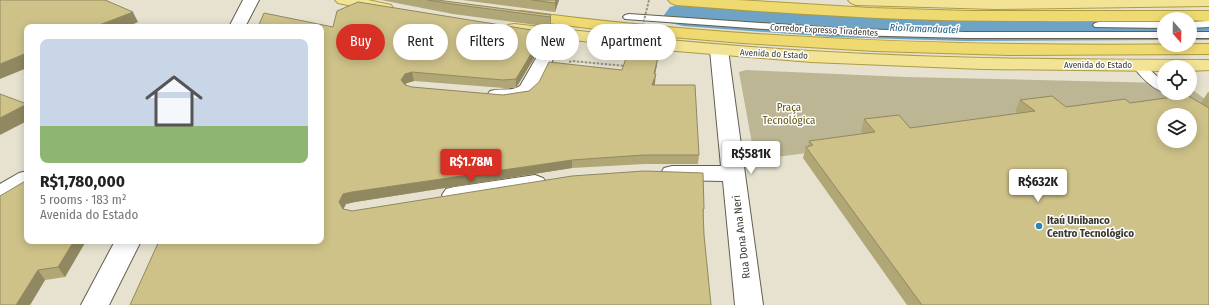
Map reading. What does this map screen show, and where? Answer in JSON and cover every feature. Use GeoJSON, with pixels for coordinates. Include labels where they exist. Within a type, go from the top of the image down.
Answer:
{"type":"FeatureCollection","features":[{"type":"Feature","properties":{"kind":"highway"},"geometry":{"type":"LineString","coordinates":[[676,0],[780,8],[936,15],[1044,17],[1209,16]]}},
{"type":"Feature","properties":{"kind":"highway","name":"Avenida do Estado"},"geometry":{"type":"LineString","coordinates":[[503,20],[543,19],[642,29],[836,45],[1030,51],[1209,50]]}},
{"type":"Feature","properties":{"kind":"main road"},"geometry":{"type":"LineString","coordinates":[[343,0],[404,11]]}},
{"type":"Feature","properties":{"kind":"main road"},"geometry":{"type":"LineString","coordinates":[[856,0],[996,4],[1209,1]]}},
{"type":"Feature","properties":{"kind":"main road","name":"Avenida do Estado"},"geometry":{"type":"LineString","coordinates":[[503,20],[526,26]]}},
{"type":"Feature","properties":{"kind":"main road","name":"Avenida do Estado"},"geometry":{"type":"LineString","coordinates":[[579,36],[719,50],[891,60],[1005,64],[1209,65]]}},
{"type":"Feature","properties":{"kind":"street"},"geometry":{"type":"LineString","coordinates":[[239,24],[251,0]]}},
{"type":"Feature","properties":{"kind":"street","name":"Rua Dona Ana Neri"},"geometry":{"type":"LineString","coordinates":[[719,50],[749,305]]}},
{"type":"Feature","properties":{"kind":"street"},"geometry":{"type":"LineString","coordinates":[[482,94],[514,96],[522,94],[528,90],[544,60]]}},
{"type":"Feature","properties":{"kind":"street"},"geometry":{"type":"LineString","coordinates":[[652,172],[733,174]]}},
{"type":"Feature","properties":{"kind":"street"},"geometry":{"type":"LineString","coordinates":[[0,194],[24,180]]}},
{"type":"Feature","properties":{"kind":"street"},"geometry":{"type":"LineString","coordinates":[[432,199],[556,180]]}},
{"type":"Feature","properties":{"kind":"street"},"geometry":{"type":"LineString","coordinates":[[95,305],[126,244]]}},
{"type":"Feature","properties":{"kind":"lane","name":"Corredor Expresso Tiradentes"},"geometry":{"type":"LineString","coordinates":[[1157,25],[949,26],[632,13],[850,32],[966,35],[1157,36]]}},
{"type":"Feature","properties":{"kind":"lane"},"geometry":{"type":"LineString","coordinates":[[1197,25],[1209,24]]}},
{"type":"Feature","properties":{"kind":"lane"},"geometry":{"type":"LineString","coordinates":[[1197,35],[1209,35]]}},
{"type":"Feature","properties":{"kind":"lane"},"geometry":{"type":"LineString","coordinates":[[1138,65],[1148,76],[1157,83]]}},
{"type":"Feature","properties":{"kind":"lane"},"geometry":{"type":"LineString","coordinates":[[1183,100],[1209,116]]}},
{"type":"Feature","properties":{"kind":"path"},"geometry":{"type":"LineString","coordinates":[[634,63],[649,0]]}},
{"type":"Feature","properties":{"kind":"path"},"geometry":{"type":"LineString","coordinates":[[572,61],[632,66]]}},
{"type":"Feature","properties":{"kind":"green space","name":"Praça Tecnológica"},"geometry":{"type":"Polygon","coordinates":[[[746,70],[906,77],[1157,83],[1157,100],[1197,100],[1197,93],[1209,102],[1209,104],[1015,111],[1029,123],[755,160],[739,72],[746,70]]]}},
{"type":"Feature","properties":{"kind":"building"},"geometry":{"type":"Polygon","coordinates":[[[0,0],[105,0],[133,12],[102,24],[24,24],[24,54],[0,64],[0,0]]]}},
{"type":"Feature","properties":{"kind":"building"},"geometry":{"type":"Polygon","coordinates":[[[428,0],[437,0],[551,15],[550,17],[428,0]]]}},
{"type":"Feature","properties":{"kind":"building"},"geometry":{"type":"Polygon","coordinates":[[[532,0],[556,0],[555,3],[532,0]]]}},
{"type":"Feature","properties":{"kind":"building"},"geometry":{"type":"Polygon","coordinates":[[[358,2],[494,24],[456,24],[456,60],[518,60],[518,28],[526,29],[526,60],[527,60],[516,79],[503,80],[412,72],[405,74],[401,80],[405,85],[412,87],[503,95],[529,91],[539,82],[549,62],[622,70],[625,60],[657,60],[654,74],[656,74],[652,85],[695,85],[699,155],[644,155],[572,160],[352,192],[343,194],[339,202],[343,209],[352,211],[572,176],[644,171],[703,173],[704,235],[711,305],[130,305],[158,244],[324,244],[324,25],[333,27],[337,11],[358,2]]]}},
{"type":"Feature","properties":{"kind":"building"},"geometry":{"type":"Polygon","coordinates":[[[264,13],[318,24],[259,24],[264,13]]]}},
{"type":"Feature","properties":{"kind":"building"},"geometry":{"type":"Polygon","coordinates":[[[0,94],[24,103],[24,106],[0,118],[0,94]]]}},
{"type":"Feature","properties":{"kind":"building"},"geometry":{"type":"Polygon","coordinates":[[[1052,96],[1066,107],[1125,99],[1130,103],[1157,99],[1195,100],[1209,108],[1209,305],[922,305],[806,147],[813,145],[809,141],[875,132],[864,119],[899,115],[910,128],[1035,111],[1020,100],[1052,96]]]}},
{"type":"Feature","properties":{"kind":"building"},"geometry":{"type":"Polygon","coordinates":[[[24,182],[24,244],[72,244],[58,267],[38,270],[16,305],[0,305],[0,196],[24,182]]]}},
{"type":"Feature","properties":{"kind":"waterway","name":"Rio Tamanduateí"},"geometry":{"type":"LineString","coordinates":[[683,15],[832,25],[965,29],[1157,28]]}},
{"type":"Feature","properties":{"kind":"waterway","name":"Rio Tamanduateí"},"geometry":{"type":"LineString","coordinates":[[1197,28],[1209,28]]}},
{"type":"Feature","properties":{"kind":"place","name":"Itaú Unibanco Centro Tecnológico"},"geometry":{"type":"Point","coordinates":[1039,226]}}]}
